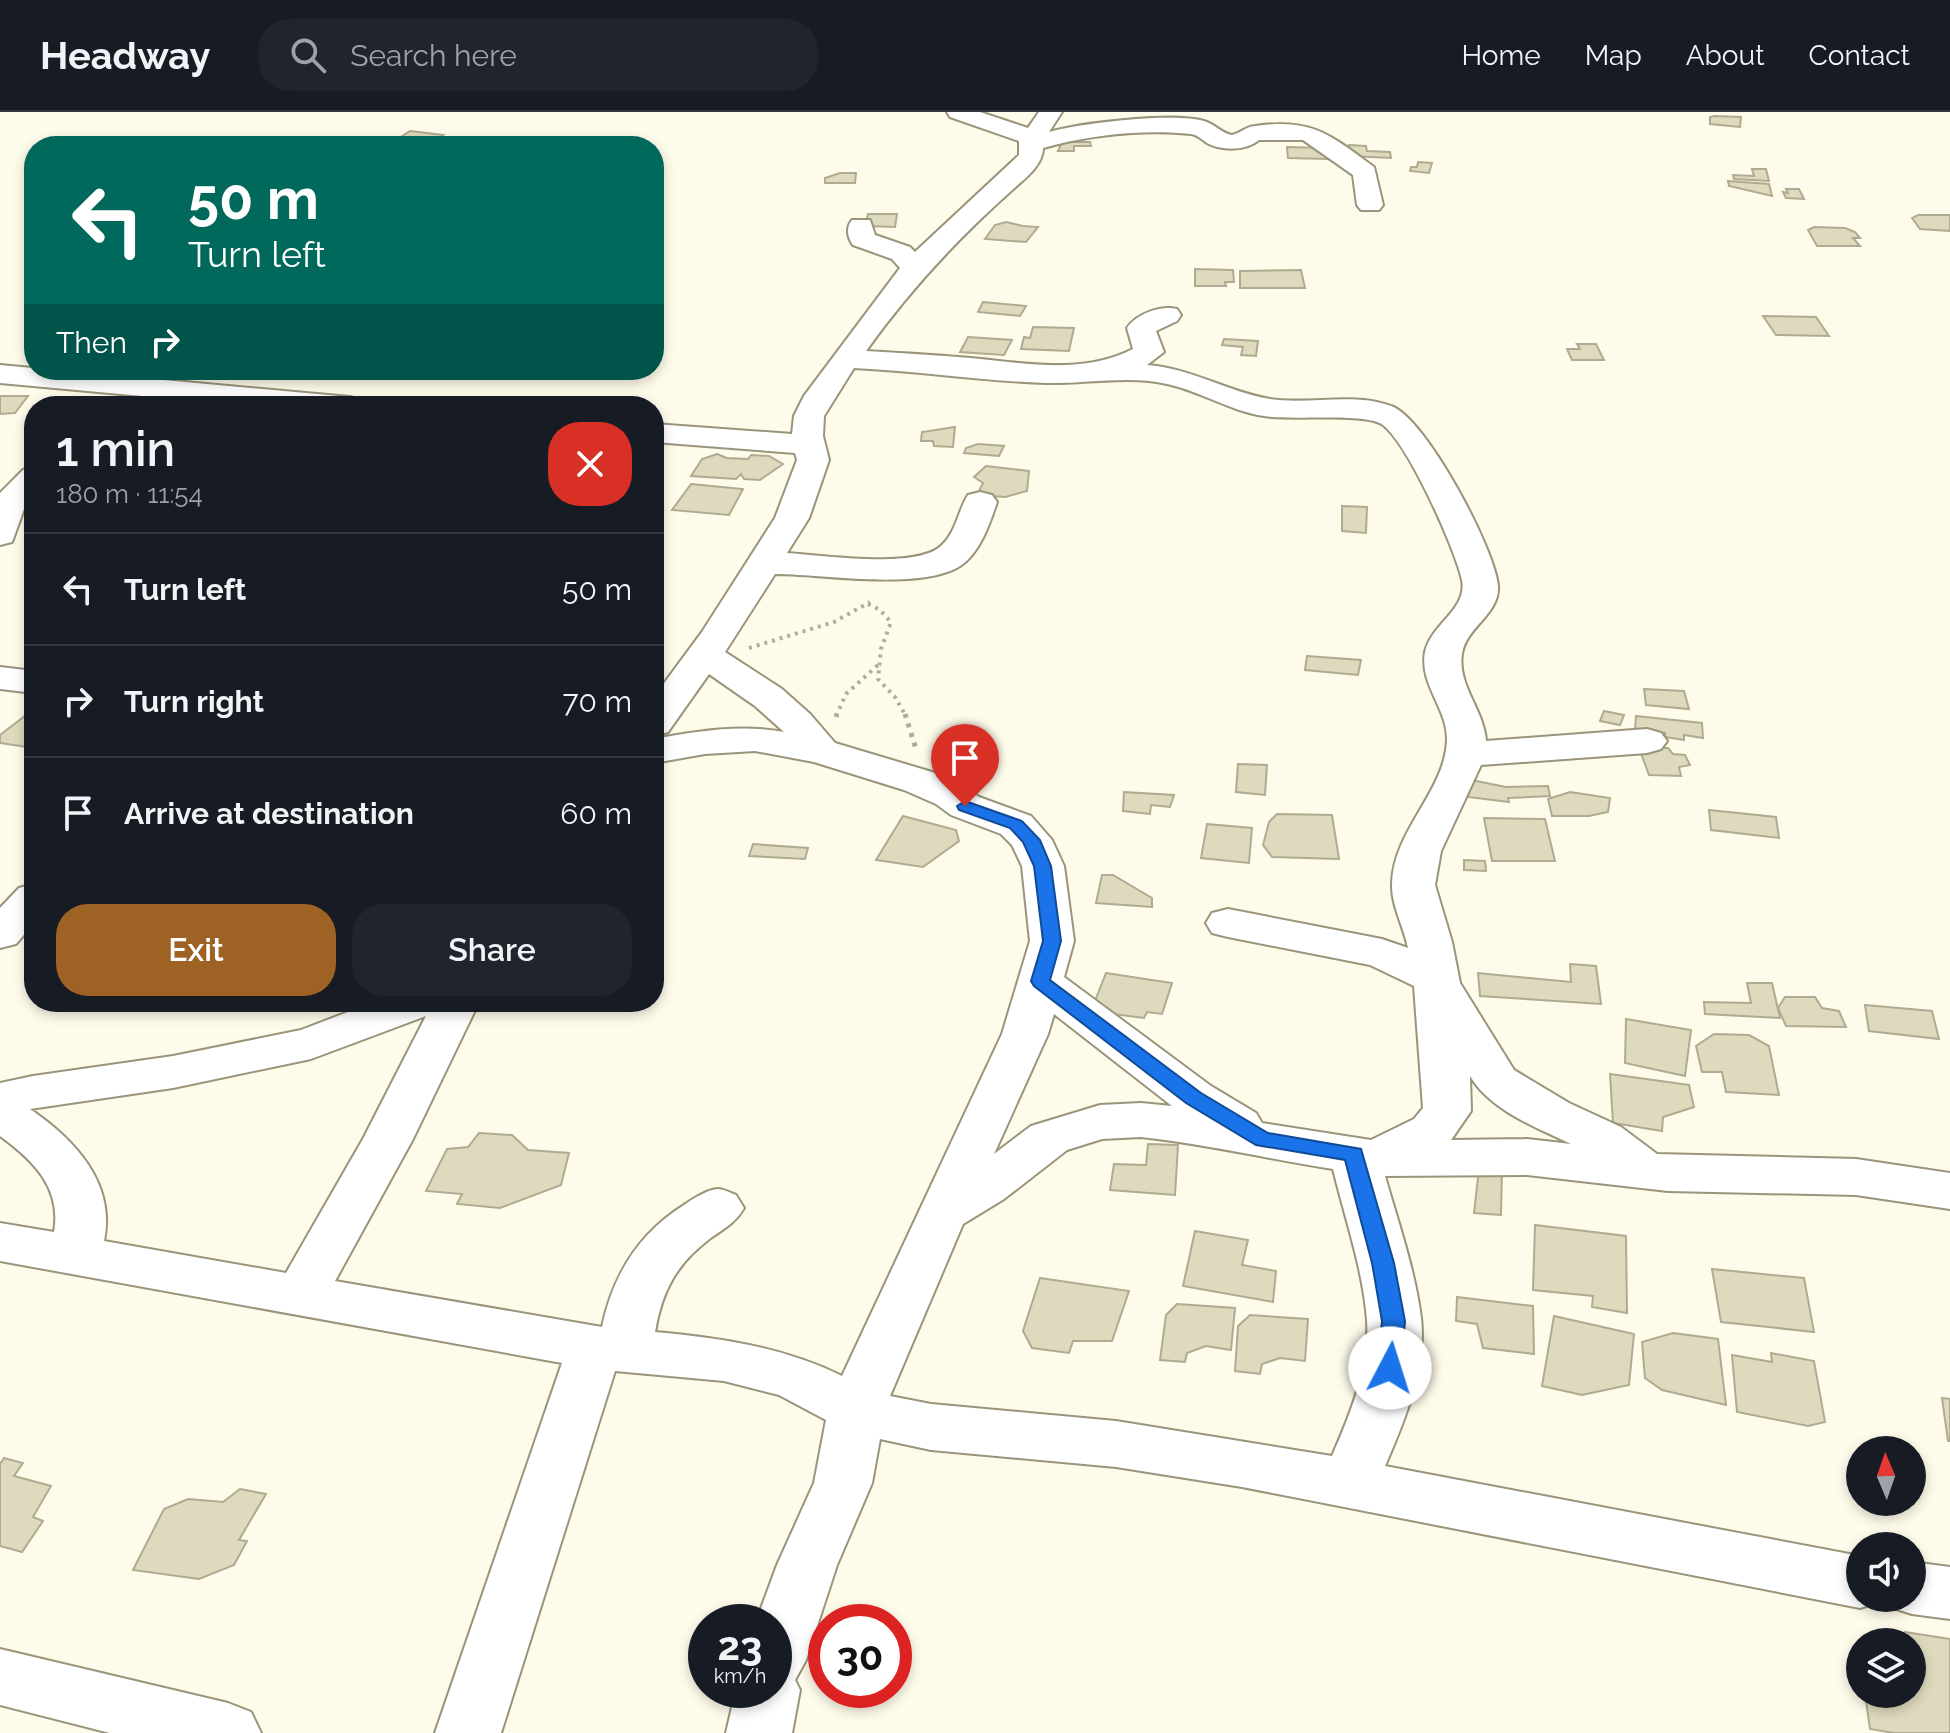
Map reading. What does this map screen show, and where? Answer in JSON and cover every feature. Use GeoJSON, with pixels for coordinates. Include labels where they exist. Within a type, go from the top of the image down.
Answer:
{"type":"FeatureCollection","features":[{"type":"Feature","properties":{"kind":"street"},"geometry":{"type":"LineString","coordinates":[[958,112],[1032,141],[1074,132],[1135,127],[1200,127],[1217,139],[1232,142],[1267,131],[1307,133],[1365,172],[1370,205]]}},
{"type":"Feature","properties":{"kind":"street"},"geometry":{"type":"LineString","coordinates":[[664,712],[710,659],[763,563],[792,518],[813,460],[807,436],[809,416],[845,359],[915,268],[951,231],[1019,171],[1031,156],[1032,141],[1051,112]]}},
{"type":"Feature","properties":{"kind":"street"},"geometry":{"type":"LineString","coordinates":[[861,225],[862,239],[901,253],[915,268]]}},
{"type":"Feature","properties":{"kind":"street"},"geometry":{"type":"LineString","coordinates":[[845,359],[976,367],[1040,376],[1074,375],[1139,358],[1149,352],[1141,328],[1167,315]]}},
{"type":"Feature","properties":{"kind":"street"},"geometry":{"type":"LineString","coordinates":[[1097,370],[1170,375],[1263,407],[1374,410],[1386,414],[1400,424],[1465,536],[1482,583],[1480,598],[1460,620],[1442,661],[1446,686],[1467,726],[1464,754],[1420,849],[1413,887],[1426,923],[1437,982],[1447,1111],[1431,1131],[1366,1156]]}},
{"type":"Feature","properties":{"kind":"street"},"geometry":{"type":"LineString","coordinates":[[0,374],[24,379]]}},
{"type":"Feature","properties":{"kind":"street"},"geometry":{"type":"LineString","coordinates":[[31,380],[110,395],[132,396]]}},
{"type":"Feature","properties":{"kind":"street"},"geometry":{"type":"LineString","coordinates":[[664,434],[811,445]]}},
{"type":"Feature","properties":{"kind":"street"},"geometry":{"type":"LineString","coordinates":[[0,535],[4,509],[24,485]]}},
{"type":"Feature","properties":{"kind":"street"},"geometry":{"type":"LineString","coordinates":[[763,563],[924,567],[948,558],[960,546],[980,502]]}},
{"type":"Feature","properties":{"kind":"street"},"geometry":{"type":"LineString","coordinates":[[710,659],[794,718],[820,749]]}},
{"type":"Feature","properties":{"kind":"street"},"geometry":{"type":"LineString","coordinates":[[0,678],[24,681]]}},
{"type":"Feature","properties":{"kind":"street"},"geometry":{"type":"LineString","coordinates":[[664,750],[735,739],[820,749],[918,781],[965,806],[1016,825],[1031,840],[1043,866],[1052,941],[1025,1034],[942,1212],[856,1409],[843,1483],[792,1604]]}},
{"type":"Feature","properties":{"kind":"street"},"geometry":{"type":"LineString","coordinates":[[1464,754],[1647,741]]}},
{"type":"Feature","properties":{"kind":"street"},"geometry":{"type":"LineString","coordinates":[[0,934],[24,908]]}},
{"type":"Feature","properties":{"kind":"street"},"geometry":{"type":"LineString","coordinates":[[1228,923],[1382,953],[1437,982],[1497,1081],[1552,1115],[1603,1139],[1646,1170]]}},
{"type":"Feature","properties":{"kind":"street"},"geometry":{"type":"LineString","coordinates":[[1040,981],[1194,1098],[1263,1140]]}},
{"type":"Feature","properties":{"kind":"street"},"geometry":{"type":"LineString","coordinates":[[0,1100],[33,1092],[173,1072],[311,1043],[392,1012]]}},
{"type":"Feature","properties":{"kind":"street"},"geometry":{"type":"LineString","coordinates":[[300,1296],[388,1139],[451,1012]]}},
{"type":"Feature","properties":{"kind":"street"},"geometry":{"type":"LineString","coordinates":[[0,1113],[49,1150],[76,1183],[83,1217],[75,1256]]}},
{"type":"Feature","properties":{"kind":"street"},"geometry":{"type":"LineString","coordinates":[[942,1212],[986,1186],[1049,1138],[1100,1122],[1141,1120],[1201,1126],[1263,1140],[1366,1156],[1527,1157],[1646,1170],[1856,1177],[1950,1191]]}},
{"type":"Feature","properties":{"kind":"street"},"geometry":{"type":"LineString","coordinates":[[1349,1483],[1375,1423],[1390,1368],[1394,1321],[1366,1156]]}},
{"type":"Feature","properties":{"kind":"street"},"geometry":{"type":"LineString","coordinates":[[468,1733],[610,1350],[631,1309],[642,1275],[665,1245],[718,1208]]}},
{"type":"Feature","properties":{"kind":"street"},"geometry":{"type":"LineString","coordinates":[[0,1242],[610,1350],[724,1360],[793,1377],[856,1409],[931,1427],[1116,1444],[1349,1483],[1846,1579]]}},
{"type":"Feature","properties":{"kind":"street"},"geometry":{"type":"LineString","coordinates":[[1926,1590],[1950,1593]]}},
{"type":"Feature","properties":{"kind":"street"},"geometry":{"type":"LineString","coordinates":[[0,1677],[228,1733]]}},
{"type":"Feature","properties":{"kind":"street"},"geometry":{"type":"LineString","coordinates":[[759,1733],[764,1708]]}},
{"type":"Feature","properties":{"kind":"path"},"geometry":{"type":"LineString","coordinates":[[710,659],[834,622],[882,593],[894,568]]}},
{"type":"Feature","properties":{"kind":"path"},"geometry":{"type":"LineString","coordinates":[[868,604],[880,610],[891,622],[878,665],[878,679],[895,697],[905,714],[908,731],[938,790]]}},
{"type":"Feature","properties":{"kind":"path"},"geometry":{"type":"LineString","coordinates":[[820,749],[835,737],[837,711],[847,693],[878,665]]}},
{"type":"Feature","properties":{"kind":"building"},"geometry":{"type":"Polygon","coordinates":[[[1710,117],[1741,117],[1740,127],[1710,124],[1710,117]]]}},
{"type":"Feature","properties":{"kind":"building"},"geometry":{"type":"Polygon","coordinates":[[[410,131],[443,135],[441,136],[402,136],[410,131]]]}},
{"type":"Feature","properties":{"kind":"building"},"geometry":{"type":"Polygon","coordinates":[[[1062,142],[1090,142],[1091,146],[1074,146],[1074,151],[1058,151],[1062,142]]]}},
{"type":"Feature","properties":{"kind":"building"},"geometry":{"type":"Polygon","coordinates":[[[1349,145],[1366,146],[1367,151],[1390,152],[1391,158],[1349,156],[1349,145]]]}},
{"type":"Feature","properties":{"kind":"building"},"geometry":{"type":"Polygon","coordinates":[[[1287,147],[1325,148],[1327,159],[1288,158],[1287,147]]]}},
{"type":"Feature","properties":{"kind":"building"},"geometry":{"type":"Polygon","coordinates":[[[1418,162],[1432,163],[1429,173],[1410,171],[1411,167],[1417,167],[1418,162]]]}},
{"type":"Feature","properties":{"kind":"building"},"geometry":{"type":"Polygon","coordinates":[[[1752,169],[1766,169],[1769,181],[1734,179],[1733,175],[1754,176],[1752,169]]]}},
{"type":"Feature","properties":{"kind":"building"},"geometry":{"type":"Polygon","coordinates":[[[840,173],[856,173],[855,183],[825,183],[825,178],[840,173]]]}},
{"type":"Feature","properties":{"kind":"building"},"geometry":{"type":"Polygon","coordinates":[[[1728,181],[1769,184],[1772,196],[1729,186],[1728,181]]]}},
{"type":"Feature","properties":{"kind":"building"},"geometry":{"type":"Polygon","coordinates":[[[1786,189],[1799,189],[1804,199],[1786,198],[1783,192],[1788,193],[1786,189]]]}},
{"type":"Feature","properties":{"kind":"building"},"geometry":{"type":"Polygon","coordinates":[[[868,214],[897,214],[895,227],[865,226],[868,214]]]}},
{"type":"Feature","properties":{"kind":"building"},"geometry":{"type":"Polygon","coordinates":[[[1918,215],[1950,215],[1950,231],[1920,229],[1912,218],[1918,215]]]}},
{"type":"Feature","properties":{"kind":"building"},"geometry":{"type":"Polygon","coordinates":[[[1006,222],[1038,227],[1026,242],[985,239],[995,225],[1006,222]]]}},
{"type":"Feature","properties":{"kind":"building"},"geometry":{"type":"Polygon","coordinates":[[[1814,227],[1845,228],[1855,232],[1860,238],[1853,238],[1860,246],[1817,246],[1808,230],[1814,227]]]}},
{"type":"Feature","properties":{"kind":"building"},"geometry":{"type":"Polygon","coordinates":[[[1195,269],[1233,270],[1234,282],[1225,282],[1226,286],[1195,286],[1195,269]]]}},
{"type":"Feature","properties":{"kind":"building"},"geometry":{"type":"Polygon","coordinates":[[[1301,270],[1305,288],[1240,288],[1240,271],[1301,270]]]}},
{"type":"Feature","properties":{"kind":"building"},"geometry":{"type":"Polygon","coordinates":[[[983,302],[1026,306],[1020,316],[978,312],[983,302]]]}},
{"type":"Feature","properties":{"kind":"building"},"geometry":{"type":"Polygon","coordinates":[[[1763,316],[1816,317],[1829,336],[1776,335],[1763,316]]]}},
{"type":"Feature","properties":{"kind":"building"},"geometry":{"type":"Polygon","coordinates":[[[1033,327],[1074,328],[1069,351],[1021,349],[1024,337],[1030,338],[1033,327]]]}},
{"type":"Feature","properties":{"kind":"building"},"geometry":{"type":"Polygon","coordinates":[[[968,337],[1012,340],[1004,355],[960,352],[968,337]]]}},
{"type":"Feature","properties":{"kind":"building"},"geometry":{"type":"Polygon","coordinates":[[[1224,339],[1258,341],[1256,356],[1241,355],[1243,347],[1222,345],[1224,339]]]}},
{"type":"Feature","properties":{"kind":"building"},"geometry":{"type":"Polygon","coordinates":[[[1577,344],[1596,344],[1604,360],[1572,360],[1567,349],[1580,349],[1577,344]]]}},
{"type":"Feature","properties":{"kind":"building"},"geometry":{"type":"Polygon","coordinates":[[[0,396],[24,396],[24,401],[15,413],[0,414],[0,396]]]}},
{"type":"Feature","properties":{"kind":"building"},"geometry":{"type":"Polygon","coordinates":[[[955,427],[953,447],[934,446],[933,441],[921,441],[922,432],[955,427]]]}},
{"type":"Feature","properties":{"kind":"building"},"geometry":{"type":"Polygon","coordinates":[[[978,444],[1004,446],[999,456],[964,453],[966,448],[978,444]]]}},
{"type":"Feature","properties":{"kind":"building"},"geometry":{"type":"Polygon","coordinates":[[[717,454],[748,459],[751,455],[769,456],[783,464],[760,480],[744,479],[741,474],[736,479],[691,476],[702,459],[717,454]]]}},
{"type":"Feature","properties":{"kind":"building"},"geometry":{"type":"Polygon","coordinates":[[[986,466],[1029,471],[1027,491],[1005,497],[977,495],[983,483],[974,477],[986,466]]]}},
{"type":"Feature","properties":{"kind":"building"},"geometry":{"type":"Polygon","coordinates":[[[691,484],[743,489],[729,515],[672,510],[691,484]]]}},
{"type":"Feature","properties":{"kind":"building"},"geometry":{"type":"Polygon","coordinates":[[[1342,506],[1367,507],[1366,533],[1342,531],[1342,506]]]}},
{"type":"Feature","properties":{"kind":"building"},"geometry":{"type":"Polygon","coordinates":[[[1307,656],[1361,660],[1358,675],[1305,670],[1307,656]]]}},
{"type":"Feature","properties":{"kind":"building"},"geometry":{"type":"Polygon","coordinates":[[[1644,689],[1684,691],[1689,709],[1646,705],[1644,689]]]}},
{"type":"Feature","properties":{"kind":"building"},"geometry":{"type":"Polygon","coordinates":[[[1604,711],[1624,715],[1620,725],[1600,721],[1604,711]]]}},
{"type":"Feature","properties":{"kind":"building"},"geometry":{"type":"Polygon","coordinates":[[[1636,716],[1702,723],[1703,738],[1684,735],[1684,740],[1665,737],[1665,733],[1635,730],[1636,716]]]}},
{"type":"Feature","properties":{"kind":"building"},"geometry":{"type":"Polygon","coordinates":[[[24,717],[24,747],[0,743],[0,735],[24,717]]]}},
{"type":"Feature","properties":{"kind":"building"},"geometry":{"type":"Polygon","coordinates":[[[1639,748],[1668,748],[1673,754],[1685,755],[1690,765],[1679,767],[1681,776],[1649,775],[1639,748]]]}},
{"type":"Feature","properties":{"kind":"building"},"geometry":{"type":"Polygon","coordinates":[[[1238,764],[1267,765],[1265,795],[1236,792],[1238,764]]]}},
{"type":"Feature","properties":{"kind":"building"},"geometry":{"type":"Polygon","coordinates":[[[1471,780],[1506,787],[1548,786],[1550,796],[1508,798],[1509,802],[1468,797],[1471,780]]]}},
{"type":"Feature","properties":{"kind":"building"},"geometry":{"type":"Polygon","coordinates":[[[1124,792],[1174,795],[1170,807],[1151,805],[1150,814],[1123,811],[1124,792]]]}},
{"type":"Feature","properties":{"kind":"building"},"geometry":{"type":"Polygon","coordinates":[[[1570,792],[1610,798],[1608,812],[1589,816],[1552,816],[1548,799],[1570,792]]]}},
{"type":"Feature","properties":{"kind":"building"},"geometry":{"type":"Polygon","coordinates":[[[1709,810],[1776,817],[1779,838],[1711,830],[1709,810]]]}},
{"type":"Feature","properties":{"kind":"building"},"geometry":{"type":"Polygon","coordinates":[[[1277,814],[1332,815],[1339,859],[1272,857],[1263,845],[1269,822],[1277,814]]]}},
{"type":"Feature","properties":{"kind":"building"},"geometry":{"type":"Polygon","coordinates":[[[903,816],[956,830],[959,841],[923,867],[876,860],[903,816]]]}},
{"type":"Feature","properties":{"kind":"building"},"geometry":{"type":"Polygon","coordinates":[[[1484,818],[1545,819],[1555,861],[1492,861],[1484,818]]]}},
{"type":"Feature","properties":{"kind":"building"},"geometry":{"type":"Polygon","coordinates":[[[1207,824],[1252,828],[1249,863],[1201,858],[1207,824]]]}},
{"type":"Feature","properties":{"kind":"building"},"geometry":{"type":"Polygon","coordinates":[[[753,844],[808,848],[805,859],[749,856],[753,844]]]}},
{"type":"Feature","properties":{"kind":"building"},"geometry":{"type":"Polygon","coordinates":[[[1464,860],[1485,861],[1486,871],[1464,870],[1464,860]]]}},
{"type":"Feature","properties":{"kind":"building"},"geometry":{"type":"Polygon","coordinates":[[[1102,875],[1113,875],[1152,898],[1152,907],[1096,903],[1102,875]]]}},
{"type":"Feature","properties":{"kind":"building"},"geometry":{"type":"Polygon","coordinates":[[[1570,964],[1596,966],[1601,1004],[1480,996],[1478,973],[1571,982],[1570,964]]]}},
{"type":"Feature","properties":{"kind":"building"},"geometry":{"type":"Polygon","coordinates":[[[1106,973],[1172,983],[1162,1014],[1147,1012],[1144,1018],[1105,1013],[1106,1008],[1093,1006],[1106,973]]]}},
{"type":"Feature","properties":{"kind":"building"},"geometry":{"type":"Polygon","coordinates":[[[1747,983],[1772,983],[1780,1018],[1705,1014],[1704,1002],[1751,1003],[1747,983]]]}},
{"type":"Feature","properties":{"kind":"building"},"geometry":{"type":"Polygon","coordinates":[[[1785,997],[1815,997],[1822,1008],[1839,1011],[1846,1027],[1786,1026],[1778,1008],[1785,997]]]}},
{"type":"Feature","properties":{"kind":"building"},"geometry":{"type":"Polygon","coordinates":[[[1865,1005],[1932,1011],[1939,1039],[1869,1031],[1865,1005]]]}},
{"type":"Feature","properties":{"kind":"building"},"geometry":{"type":"Polygon","coordinates":[[[1626,1019],[1691,1030],[1685,1076],[1625,1063],[1626,1019]]]}},
{"type":"Feature","properties":{"kind":"building"},"geometry":{"type":"Polygon","coordinates":[[[1714,1034],[1749,1035],[1769,1046],[1779,1095],[1726,1092],[1722,1072],[1702,1072],[1696,1046],[1714,1034]]]}},
{"type":"Feature","properties":{"kind":"building"},"geometry":{"type":"Polygon","coordinates":[[[1610,1074],[1689,1085],[1694,1107],[1663,1117],[1662,1131],[1613,1123],[1610,1074]]]}},
{"type":"Feature","properties":{"kind":"building"},"geometry":{"type":"Polygon","coordinates":[[[479,1133],[512,1135],[528,1150],[569,1153],[561,1185],[500,1208],[457,1204],[462,1194],[426,1191],[447,1149],[468,1147],[479,1133]]]}},
{"type":"Feature","properties":{"kind":"building"},"geometry":{"type":"Polygon","coordinates":[[[1148,1144],[1178,1145],[1175,1195],[1110,1190],[1114,1164],[1146,1165],[1148,1144]]]}},
{"type":"Feature","properties":{"kind":"building"},"geometry":{"type":"Polygon","coordinates":[[[1479,1169],[1502,1169],[1501,1215],[1474,1213],[1479,1169]]]}},
{"type":"Feature","properties":{"kind":"building"},"geometry":{"type":"Polygon","coordinates":[[[1535,1225],[1626,1236],[1627,1313],[1592,1307],[1593,1296],[1533,1290],[1535,1225]]]}},
{"type":"Feature","properties":{"kind":"building"},"geometry":{"type":"Polygon","coordinates":[[[1195,1231],[1248,1240],[1242,1265],[1276,1271],[1273,1302],[1183,1286],[1195,1231]]]}},
{"type":"Feature","properties":{"kind":"building"},"geometry":{"type":"Polygon","coordinates":[[[1712,1269],[1804,1278],[1814,1332],[1721,1322],[1712,1269]]]}},
{"type":"Feature","properties":{"kind":"building"},"geometry":{"type":"Polygon","coordinates":[[[1040,1278],[1129,1291],[1112,1341],[1073,1341],[1069,1353],[1032,1348],[1023,1331],[1040,1278]]]}},
{"type":"Feature","properties":{"kind":"building"},"geometry":{"type":"Polygon","coordinates":[[[1457,1297],[1533,1306],[1534,1354],[1483,1348],[1477,1324],[1456,1321],[1457,1297]]]}},
{"type":"Feature","properties":{"kind":"building"},"geometry":{"type":"Polygon","coordinates":[[[1177,1304],[1235,1308],[1231,1350],[1206,1346],[1187,1353],[1185,1362],[1160,1360],[1166,1315],[1177,1304]]]}},
{"type":"Feature","properties":{"kind":"building"},"geometry":{"type":"Polygon","coordinates":[[[1250,1315],[1308,1319],[1305,1361],[1280,1358],[1262,1364],[1260,1374],[1235,1371],[1238,1326],[1250,1315]]]}},
{"type":"Feature","properties":{"kind":"building"},"geometry":{"type":"Polygon","coordinates":[[[1554,1316],[1634,1334],[1629,1385],[1582,1395],[1542,1386],[1554,1316]]]}},
{"type":"Feature","properties":{"kind":"building"},"geometry":{"type":"Polygon","coordinates":[[[1673,1333],[1718,1339],[1726,1405],[1662,1390],[1645,1378],[1642,1342],[1673,1333]]]}},
{"type":"Feature","properties":{"kind":"building"},"geometry":{"type":"Polygon","coordinates":[[[1771,1353],[1814,1361],[1825,1422],[1808,1426],[1737,1412],[1732,1355],[1772,1362],[1771,1353]]]}},
{"type":"Feature","properties":{"kind":"building"},"geometry":{"type":"Polygon","coordinates":[[[1942,1398],[1950,1399],[1950,1441],[1948,1441],[1942,1398]]]}},
{"type":"Feature","properties":{"kind":"building"},"geometry":{"type":"Polygon","coordinates":[[[4,1458],[23,1463],[14,1476],[51,1486],[33,1517],[43,1521],[22,1552],[0,1546],[0,1464],[4,1458]]]}},
{"type":"Feature","properties":{"kind":"building"},"geometry":{"type":"Polygon","coordinates":[[[240,1489],[266,1494],[239,1540],[247,1541],[234,1565],[199,1579],[133,1570],[164,1509],[188,1499],[223,1502],[240,1489]]]}},
{"type":"Feature","properties":{"kind":"building"},"geometry":{"type":"Polygon","coordinates":[[[1926,1635],[1950,1639],[1950,1733],[1894,1733],[1870,1729],[1867,1708],[1926,1708],[1926,1635]]]}},
{"type":"Feature","properties":{"kind":"route"},"geometry":{"type":"LineString","coordinates":[[965,806],[1016,825],[1031,840],[1043,866],[1052,941],[1040,981],[1194,1098],[1263,1140],[1354,1154],[1383,1263],[1394,1321],[1390,1368]]}}]}
